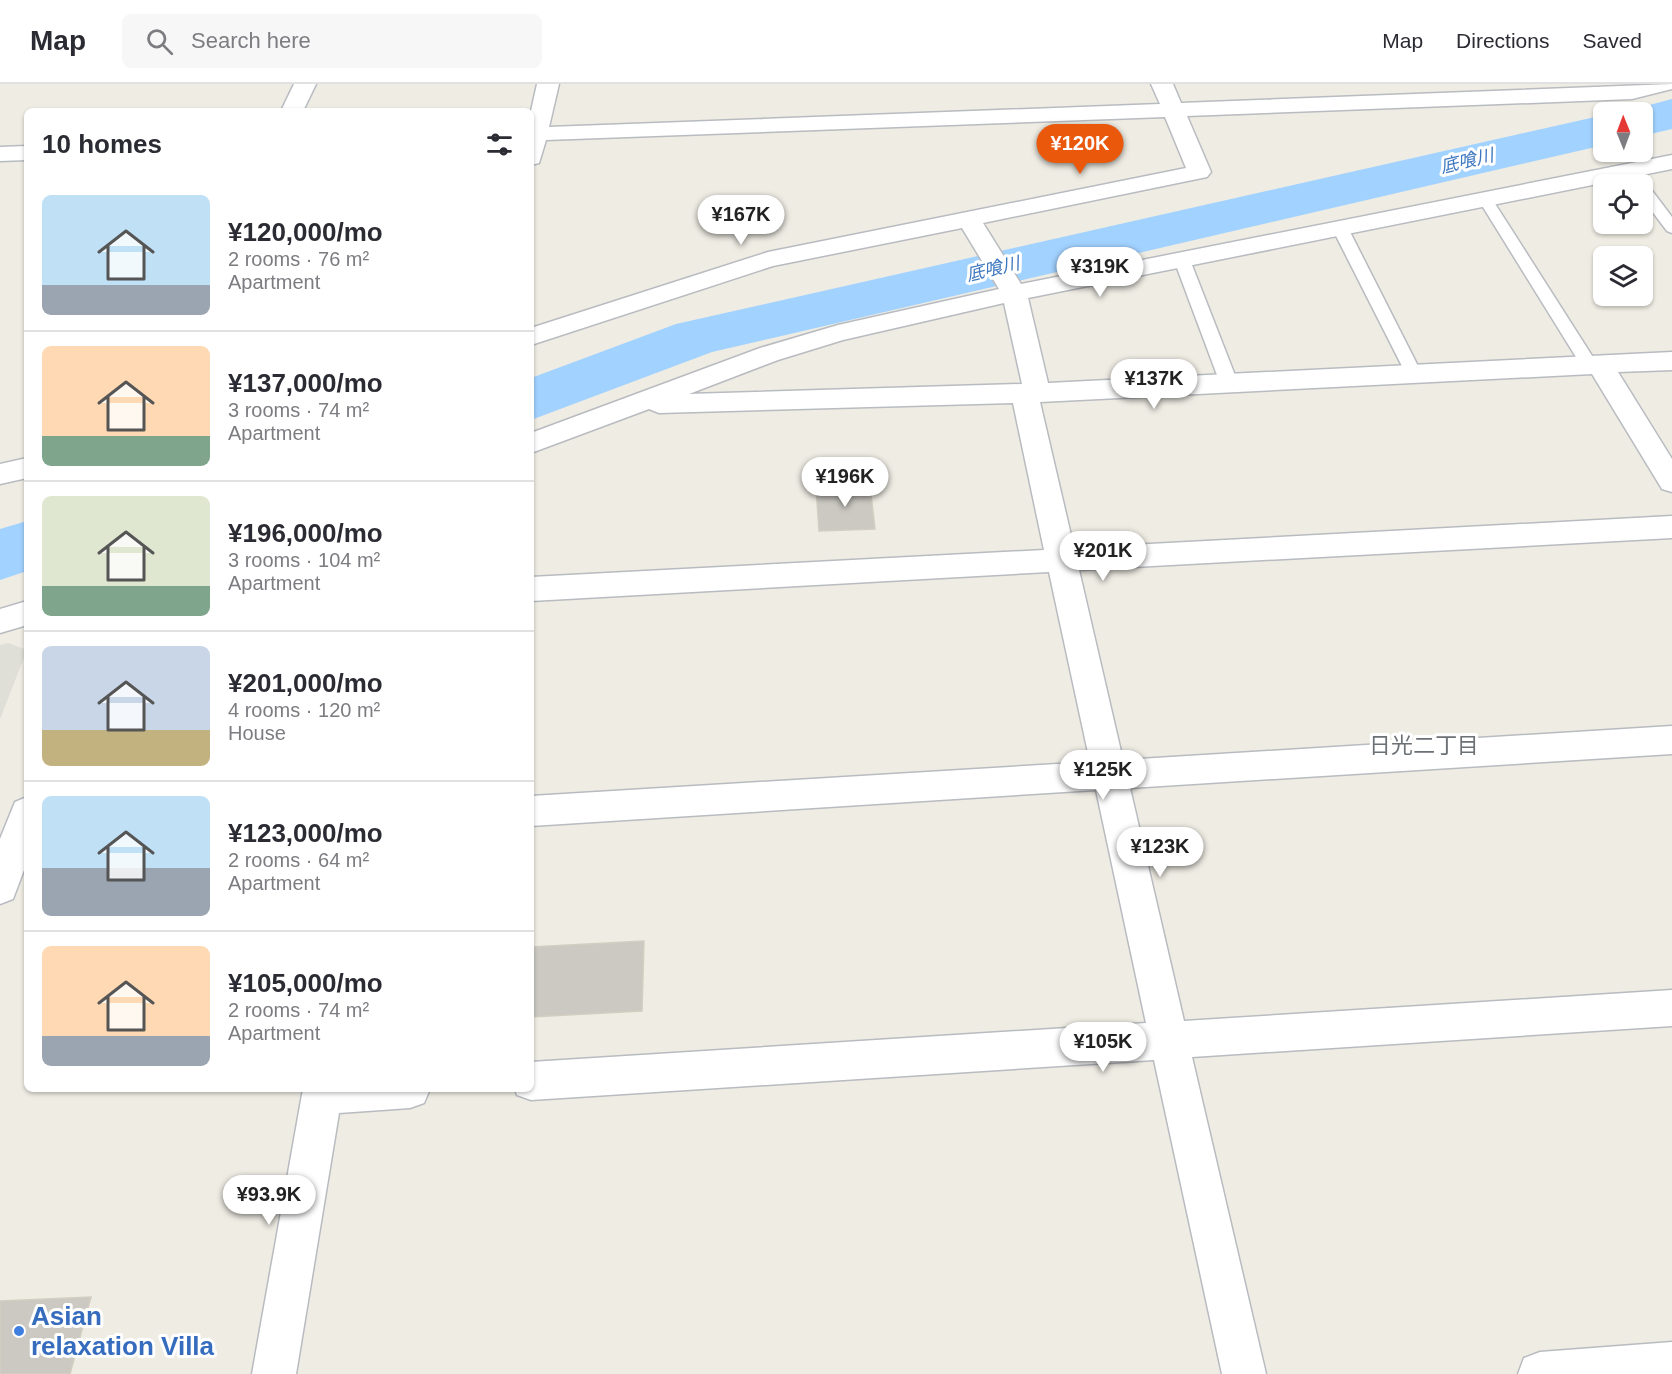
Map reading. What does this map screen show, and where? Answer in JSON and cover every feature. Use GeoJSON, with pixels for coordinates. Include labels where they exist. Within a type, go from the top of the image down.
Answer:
{"type":"FeatureCollection","features":[{"type":"Feature","properties":{"kind":"street"},"geometry":{"type":"LineString","coordinates":[[293,108],[305,84]]}},
{"type":"Feature","properties":{"kind":"street"},"geometry":{"type":"LineString","coordinates":[[534,131],[548,84]]}},
{"type":"Feature","properties":{"kind":"street"},"geometry":{"type":"LineString","coordinates":[[534,336],[768,260],[972,224],[1199,172],[1162,84]]}},
{"type":"Feature","properties":{"kind":"street"},"geometry":{"type":"LineString","coordinates":[[534,134],[1632,93],[1666,84]]}},
{"type":"Feature","properties":{"kind":"street"},"geometry":{"type":"LineString","coordinates":[[0,154],[24,153]]}},
{"type":"Feature","properties":{"kind":"street"},"geometry":{"type":"LineString","coordinates":[[1651,174],[1672,162]]}},
{"type":"Feature","properties":{"kind":"street"},"geometry":{"type":"LineString","coordinates":[[534,442],[770,354],[838,333],[1012,288],[1182,260],[1485,199],[1593,186]]}},
{"type":"Feature","properties":{"kind":"street"},"geometry":{"type":"LineString","coordinates":[[972,224],[1012,288],[1062,560],[1244,1374]]}},
{"type":"Feature","properties":{"kind":"street"},"geometry":{"type":"LineString","coordinates":[[633,405],[1031,393],[1672,362]]}},
{"type":"Feature","properties":{"kind":"street"},"geometry":{"type":"LineString","coordinates":[[1595,365],[1672,482]]}},
{"type":"Feature","properties":{"kind":"street"},"geometry":{"type":"LineString","coordinates":[[0,474],[24,469]]}},
{"type":"Feature","properties":{"kind":"street"},"geometry":{"type":"LineString","coordinates":[[534,589],[1672,527]]}},
{"type":"Feature","properties":{"kind":"street"},"geometry":{"type":"LineString","coordinates":[[0,621],[24,614]]}},
{"type":"Feature","properties":{"kind":"street"},"geometry":{"type":"LineString","coordinates":[[534,811],[1672,740]]}},
{"type":"Feature","properties":{"kind":"street"},"geometry":{"type":"LineString","coordinates":[[0,888],[23,832]]}},
{"type":"Feature","properties":{"kind":"street"},"geometry":{"type":"LineString","coordinates":[[534,1081],[1672,1008]]}},
{"type":"Feature","properties":{"kind":"street"},"geometry":{"type":"LineString","coordinates":[[274,1374],[322,1092]]}},
{"type":"Feature","properties":{"kind":"street"},"geometry":{"type":"LineString","coordinates":[[1540,1374],[1672,1364]]}},
{"type":"Feature","properties":{"kind":"lane"},"geometry":{"type":"LineString","coordinates":[[1485,199],[1595,365]]}},
{"type":"Feature","properties":{"kind":"lane"},"geometry":{"type":"LineString","coordinates":[[1653,202],[1672,228]]}},
{"type":"Feature","properties":{"kind":"lane"},"geometry":{"type":"LineString","coordinates":[[1340,228],[1414,374]]}},
{"type":"Feature","properties":{"kind":"lane"},"geometry":{"type":"LineString","coordinates":[[1182,260],[1229,383]]}},
{"type":"Feature","properties":{"kind":"shaded area"},"geometry":{"type":"Polygon","coordinates":[[[8,643],[24,649],[24,658],[0,719],[0,645],[8,643]]]}},
{"type":"Feature","properties":{"kind":"building"},"geometry":{"type":"Polygon","coordinates":[[[870,485],[875,529],[819,531],[816,487],[870,485]]]}},
{"type":"Feature","properties":{"kind":"building"},"geometry":{"type":"Polygon","coordinates":[[[644,941],[642,1011],[534,1017],[534,947],[644,941]]]}},
{"type":"Feature","properties":{"kind":"building"},"geometry":{"type":"Polygon","coordinates":[[[91,1297],[70,1374],[0,1374],[0,1301],[91,1297]]]}},
{"type":"Feature","properties":{"kind":"waterway","name":"底喰川"},"geometry":{"type":"LineString","coordinates":[[1653,118],[1672,114]]}},
{"type":"Feature","properties":{"kind":"waterway","name":"底喰川"},"geometry":{"type":"LineString","coordinates":[[534,399],[696,337],[1593,133]]}},
{"type":"Feature","properties":{"kind":"waterway","name":"底喰川"},"geometry":{"type":"LineString","coordinates":[[0,555],[24,546]]}},
{"type":"Feature","properties":{"kind":"place","name":"Asian relaxation Villa"},"geometry":{"type":"Point","coordinates":[19,1331]}},
{"type":"Feature","properties":{"kind":"district","name":"日光二丁目"},"geometry":{"type":"Point","coordinates":[1424,745]}}]}
